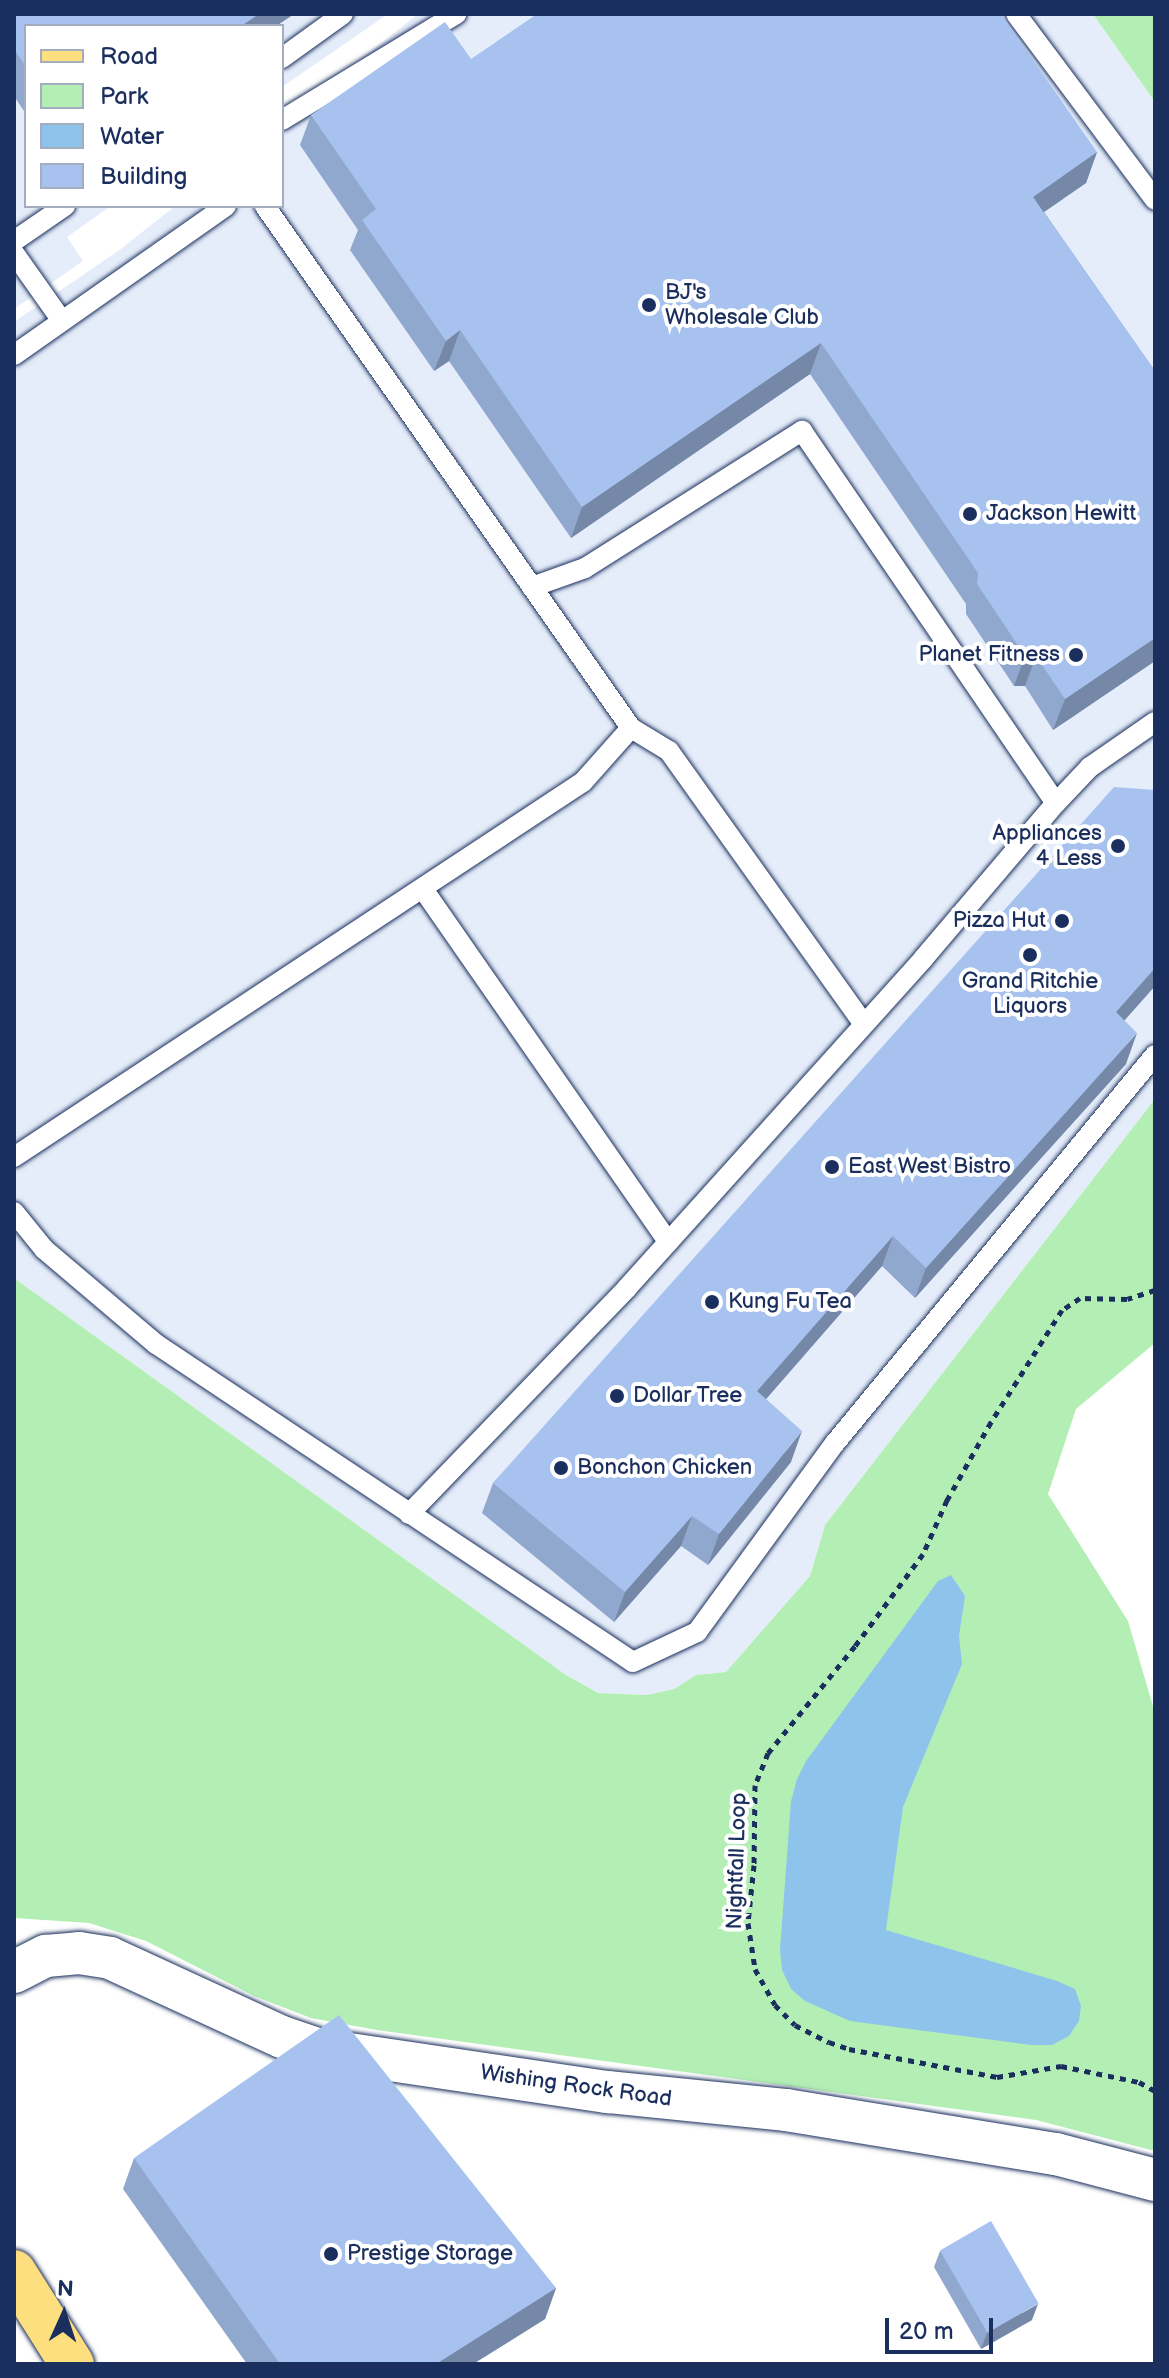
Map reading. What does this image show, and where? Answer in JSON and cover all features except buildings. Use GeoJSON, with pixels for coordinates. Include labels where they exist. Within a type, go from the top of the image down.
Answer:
{"type":"FeatureCollection","features":[{"type":"Feature","properties":{"kind":"main road"},"geometry":{"type":"LineString","coordinates":[[14,2272],[72,2364]]}},
{"type":"Feature","properties":{"kind":"street","name":"Wishing Rock Road"},"geometry":{"type":"LineString","coordinates":[[14,1972],[46,1956],[79,1953],[110,1958],[316,2049],[608,2092],[786,2110],[1056,2154],[1155,2180]]}},
{"type":"Feature","properties":{"kind":"lane"},"geometry":{"type":"LineString","coordinates":[[284,57],[343,14]]}},
{"type":"Feature","properties":{"kind":"lane"},"geometry":{"type":"LineString","coordinates":[[284,119],[456,14]]}},
{"type":"Feature","properties":{"kind":"lane"},"geometry":{"type":"LineString","coordinates":[[1016,14],[1155,200]]}},
{"type":"Feature","properties":{"kind":"lane"},"geometry":{"type":"LineString","coordinates":[[14,241],[62,208]]}},
{"type":"Feature","properties":{"kind":"lane"},"geometry":{"type":"LineString","coordinates":[[14,355],[223,208]]}},
{"type":"Feature","properties":{"kind":"lane"},"geometry":{"type":"LineString","coordinates":[[266,208],[631,728],[669,751],[864,1024]]}},
{"type":"Feature","properties":{"kind":"lane"},"geometry":{"type":"LineString","coordinates":[[14,253],[62,321]]}},
{"type":"Feature","properties":{"kind":"lane"},"geometry":{"type":"LineString","coordinates":[[532,587],[585,568],[802,431],[1056,803]]}},
{"type":"Feature","properties":{"kind":"lane"},"geometry":{"type":"LineString","coordinates":[[409,1514],[668,1242],[864,1024],[1056,803],[1090,767],[1155,722]]}},
{"type":"Feature","properties":{"kind":"lane"},"geometry":{"type":"LineString","coordinates":[[14,1157],[583,782],[631,728]]}},
{"type":"Feature","properties":{"kind":"lane"},"geometry":{"type":"LineString","coordinates":[[423,889],[668,1242]]}},
{"type":"Feature","properties":{"kind":"lane"},"geometry":{"type":"LineString","coordinates":[[14,1212],[44,1249],[156,1344],[633,1662],[697,1632],[835,1443],[1155,1055]]}},
{"type":"Feature","properties":{"kind":"path","name":"Nightfall Loop"},"geometry":{"type":"LineString","coordinates":[[1155,1290],[1127,1299],[1080,1298],[1062,1310],[984,1433],[947,1500],[923,1554],[855,1646],[768,1753],[755,1785],[754,1865],[748,1923],[755,1969],[775,2005],[795,2025],[829,2042],[997,2077],[1011,2077],[1049,2065],[1061,2066],[1139,2082],[1155,2091]]}},
{"type":"Feature","properties":{"kind":"shaded area"},"geometry":{"type":"Polygon","coordinates":[[[14,14],[388,14],[284,86],[284,24],[24,24],[24,208],[108,208],[67,237],[83,261],[14,309],[14,14]]]}},
{"type":"Feature","properties":{"kind":"shaded area"},"geometry":{"type":"Polygon","coordinates":[[[418,14],[1093,14],[1155,102],[1155,1099],[825,1525],[810,1576],[726,1672],[696,1675],[674,1689],[647,1695],[598,1693],[566,1675],[14,1278],[14,322],[121,249],[172,208],[284,208],[284,120],[418,14]]]}},
{"type":"Feature","properties":{"kind":"green space"},"geometry":{"type":"Polygon","coordinates":[[[1093,14],[1155,14],[1155,102],[1093,14]]]}},
{"type":"Feature","properties":{"kind":"green space"},"geometry":{"type":"Polygon","coordinates":[[[1155,1099],[1155,1343],[1076,1409],[1048,1494],[1128,1621],[1155,1713],[1155,2151],[1036,2120],[377,2030],[311,2018],[254,1996],[146,1941],[89,1923],[14,1918],[14,1278],[566,1675],[598,1693],[647,1695],[674,1689],[696,1675],[726,1672],[810,1576],[825,1525],[1155,1099]]]}},
{"type":"Feature","properties":{"kind":"water"},"geometry":{"type":"Polygon","coordinates":[[[951,1575],[965,1596],[959,1636],[962,1664],[903,1807],[886,1930],[1075,1989],[1081,2006],[1079,2021],[1069,2036],[1052,2045],[1031,2045],[850,2021],[805,2001],[791,1989],[782,1970],[780,1950],[791,1801],[797,1779],[806,1761],[938,1581],[951,1575]]]}},
{"type":"Feature","properties":{"kind":"place","name":"BJ's Wholesale Club"},"geometry":{"type":"Point","coordinates":[649,305]}},
{"type":"Feature","properties":{"kind":"place","name":"Jackson Hewitt"},"geometry":{"type":"Point","coordinates":[970,514]}},
{"type":"Feature","properties":{"kind":"place","name":"Planet Fitness"},"geometry":{"type":"Point","coordinates":[1076,655]}},
{"type":"Feature","properties":{"kind":"place","name":"Appliances 4 Less"},"geometry":{"type":"Point","coordinates":[1118,846]}},
{"type":"Feature","properties":{"kind":"place","name":"Pizza Hut"},"geometry":{"type":"Point","coordinates":[1062,921]}},
{"type":"Feature","properties":{"kind":"place","name":"Grand Ritchie Liquors"},"geometry":{"type":"Point","coordinates":[1030,955]}},
{"type":"Feature","properties":{"kind":"place","name":"East West Bistro"},"geometry":{"type":"Point","coordinates":[832,1167]}},
{"type":"Feature","properties":{"kind":"place","name":"Kung Fu Tea"},"geometry":{"type":"Point","coordinates":[712,1302]}},
{"type":"Feature","properties":{"kind":"place","name":"Dollar Tree"},"geometry":{"type":"Point","coordinates":[617,1396]}},
{"type":"Feature","properties":{"kind":"place","name":"Bonchon Chicken"},"geometry":{"type":"Point","coordinates":[561,1468]}},
{"type":"Feature","properties":{"kind":"place","name":"Prestige Storage"},"geometry":{"type":"Point","coordinates":[331,2254]}}]}
